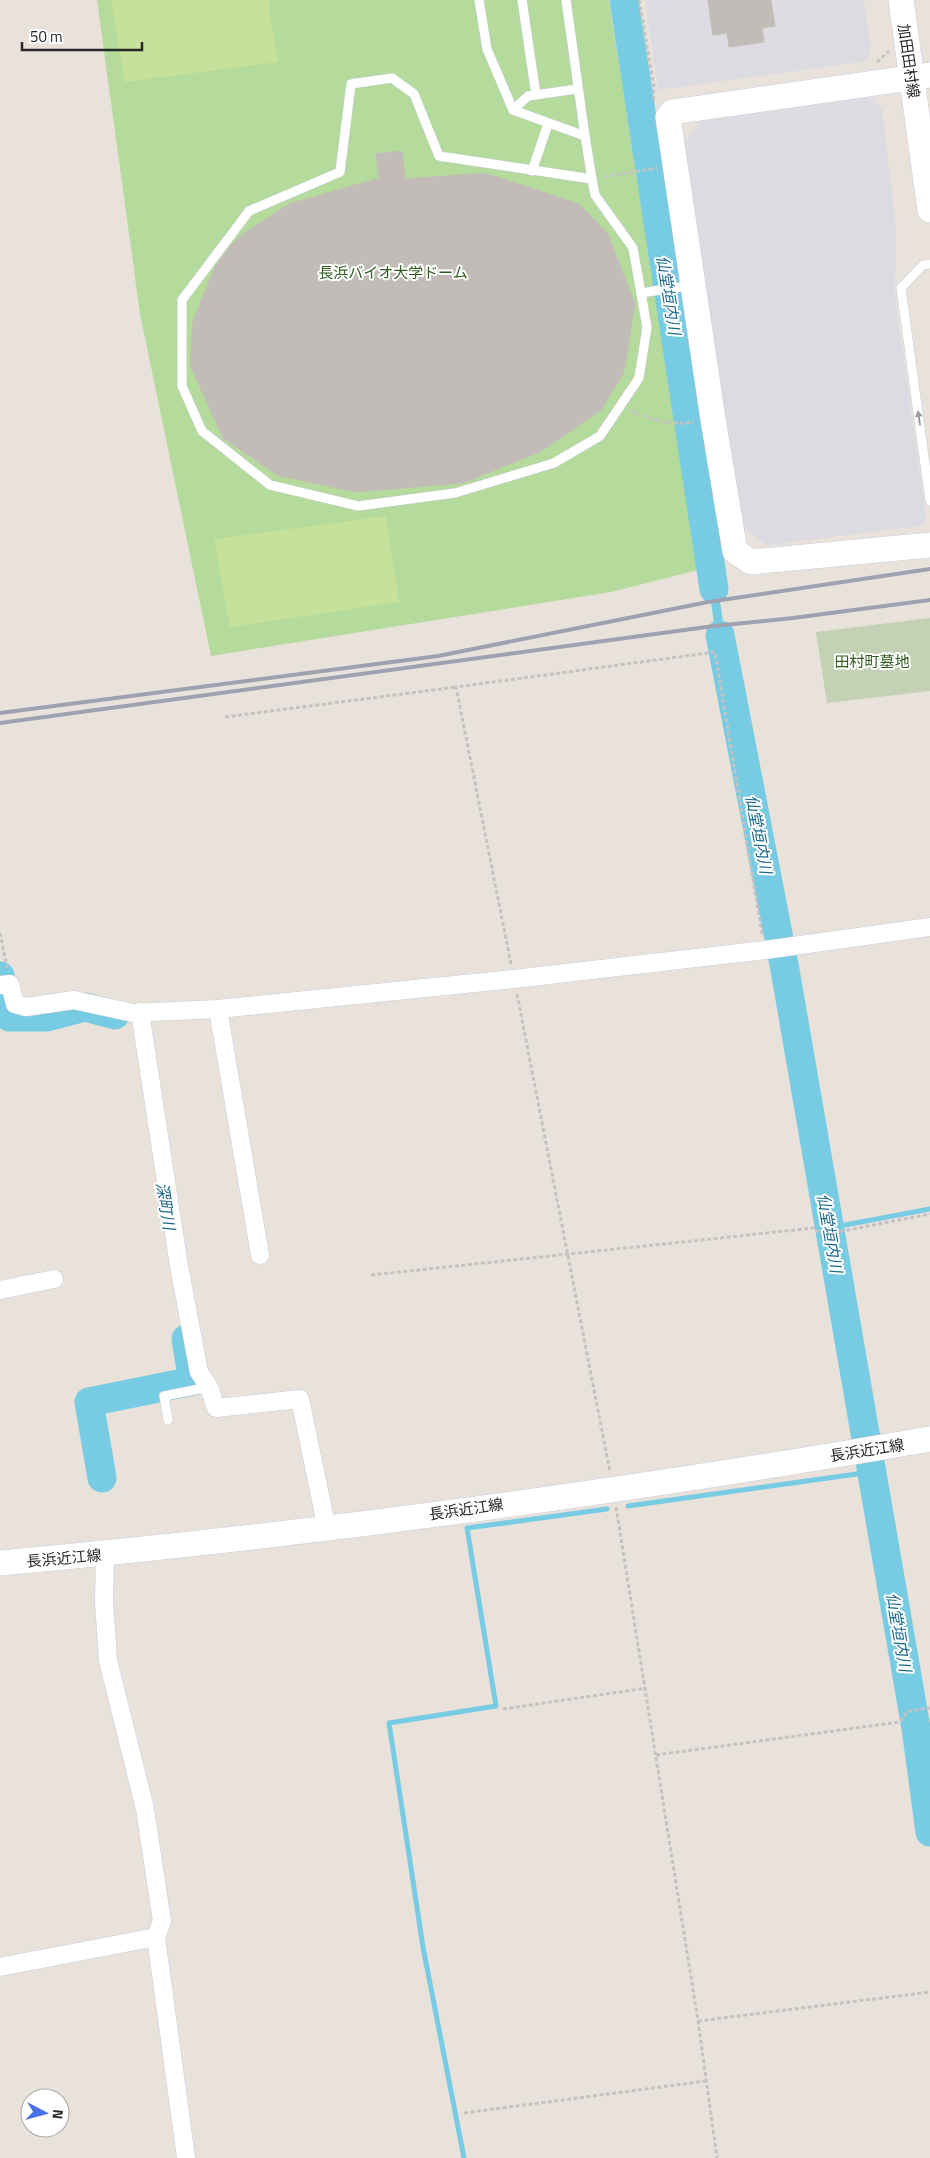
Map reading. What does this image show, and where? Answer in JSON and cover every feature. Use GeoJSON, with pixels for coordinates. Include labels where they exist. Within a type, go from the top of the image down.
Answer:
{"type":"FeatureCollection","features":[{"type":"Feature","properties":{"kind":"main road","name":"加田田村線"},"geometry":{"type":"LineString","coordinates":[[901,0],[920,76],[930,210]]}},
{"type":"Feature","properties":{"kind":"main road"},"geometry":{"type":"LineString","coordinates":[[920,76],[672,112],[668,117],[688,286],[735,551],[751,562],[930,546]]}},
{"type":"Feature","properties":{"kind":"main road","name":"長浜近江線"},"geometry":{"type":"LineString","coordinates":[[0,1559],[105,1555],[327,1529],[882,1448],[930,1439]]}},
{"type":"Feature","properties":{"kind":"street"},"geometry":{"type":"LineString","coordinates":[[5,984],[15,1004],[26,1007],[74,1000],[133,1013],[218,1009],[514,979],[767,949],[930,927]]}},
{"type":"Feature","properties":{"kind":"street"},"geometry":{"type":"LineString","coordinates":[[218,1009],[260,1254]]}},
{"type":"Feature","properties":{"kind":"street"},"geometry":{"type":"LineString","coordinates":[[140,1012],[179,1266],[199,1372],[209,1388],[216,1408],[300,1399],[327,1529]]}},
{"type":"Feature","properties":{"kind":"street"},"geometry":{"type":"LineString","coordinates":[[0,1290],[54,1279]]}},
{"type":"Feature","properties":{"kind":"street"},"geometry":{"type":"LineString","coordinates":[[105,1555],[104,1602],[108,1660],[145,1809],[162,1921],[156,1937],[186,2158]]}},
{"type":"Feature","properties":{"kind":"street"},"geometry":{"type":"LineString","coordinates":[[0,1967],[156,1937]]}},
{"type":"Feature","properties":{"kind":"lane"},"geometry":{"type":"LineString","coordinates":[[479,0],[487,49],[513,110],[585,136]]}},
{"type":"Feature","properties":{"kind":"lane"},"geometry":{"type":"LineString","coordinates":[[522,0],[536,94]]}},
{"type":"Feature","properties":{"kind":"lane"},"geometry":{"type":"LineString","coordinates":[[566,0],[577,89],[592,179],[594,195],[633,248],[647,328],[639,378],[600,436],[554,463],[455,493],[358,506],[270,485],[202,432],[182,386],[182,300],[249,211],[340,172],[352,84],[392,78],[414,94],[439,156],[592,179]]}},
{"type":"Feature","properties":{"kind":"lane"},"geometry":{"type":"LineString","coordinates":[[513,110],[528,96],[577,89]]}},
{"type":"Feature","properties":{"kind":"lane"},"geometry":{"type":"LineString","coordinates":[[532,170],[548,124]]}},
{"type":"Feature","properties":{"kind":"lane"},"geometry":{"type":"LineString","coordinates":[[930,264],[922,265],[901,288],[930,501]]}},
{"type":"Feature","properties":{"kind":"lane"},"geometry":{"type":"LineString","coordinates":[[641,293],[688,286]]}},
{"type":"Feature","properties":{"kind":"lane"},"geometry":{"type":"LineString","coordinates":[[168,1420],[164,1396],[209,1388]]}},
{"type":"Feature","properties":{"kind":"path"},"geometry":{"type":"LineString","coordinates":[[639,0],[654,87],[653,98],[663,98]]}},
{"type":"Feature","properties":{"kind":"path"},"geometry":{"type":"LineString","coordinates":[[873,66],[889,51]]}},
{"type":"Feature","properties":{"kind":"path"},"geometry":{"type":"LineString","coordinates":[[592,179],[663,167]]}},
{"type":"Feature","properties":{"kind":"path"},"geometry":{"type":"LineString","coordinates":[[620,406],[652,421],[684,424]]}},
{"type":"Feature","properties":{"kind":"path"},"geometry":{"type":"LineString","coordinates":[[225,717],[715,652],[767,949]]}},
{"type":"Feature","properties":{"kind":"path"},"geometry":{"type":"LineString","coordinates":[[456,687],[613,1488],[698,2021],[717,2158]]}},
{"type":"Feature","properties":{"kind":"path"},"geometry":{"type":"LineString","coordinates":[[0,932],[5,984]]}},
{"type":"Feature","properties":{"kind":"path"},"geometry":{"type":"LineString","coordinates":[[371,1275],[814,1228],[822,1235],[930,1214]]}},
{"type":"Feature","properties":{"kind":"path"},"geometry":{"type":"LineString","coordinates":[[503,1709],[646,1688]]}},
{"type":"Feature","properties":{"kind":"path"},"geometry":{"type":"LineString","coordinates":[[656,1755],[900,1722],[908,1711],[930,1708]]}},
{"type":"Feature","properties":{"kind":"path"},"geometry":{"type":"LineString","coordinates":[[698,2021],[930,1992]]}},
{"type":"Feature","properties":{"kind":"path"},"geometry":{"type":"LineString","coordinates":[[464,2113],[706,2081]]}},
{"type":"Feature","properties":{"kind":"shaded area"},"geometry":{"type":"Polygon","coordinates":[[[645,0],[864,0],[871,48],[868,61],[658,90],[645,0]]]}},
{"type":"Feature","properties":{"kind":"shaded area"},"geometry":{"type":"Polygon","coordinates":[[[868,96],[882,109],[896,227],[895,296],[926,517],[922,526],[767,545],[743,527],[684,143],[703,118],[868,96]]]}},
{"type":"Feature","properties":{"kind":"green space","name":"長浜バイオ大学ドーム"},"geometry":{"type":"Polygon","coordinates":[[[97,0],[609,0],[698,570],[611,592],[211,656],[140,314],[97,0]]]}},
{"type":"Feature","properties":{"kind":"green space"},"geometry":{"type":"Polygon","coordinates":[[[111,0],[268,0],[278,62],[125,82],[111,0]]]}},
{"type":"Feature","properties":{"kind":"green space"},"geometry":{"type":"Polygon","coordinates":[[[386,516],[399,602],[230,627],[214,539],[386,516]]]}},
{"type":"Feature","properties":{"kind":"green space","name":"田村町墓地"},"geometry":{"type":"Polygon","coordinates":[[[930,618],[930,691],[827,703],[816,632],[930,618]]]}},
{"type":"Feature","properties":{"kind":"water"},"geometry":{"type":"Polygon","coordinates":[[[718,589],[725,635],[716,636],[709,590],[718,589]]]}},
{"type":"Feature","properties":{"kind":"building"},"geometry":{"type":"Polygon","coordinates":[[[708,0],[771,0],[775,26],[762,28],[764,42],[729,47],[727,33],[713,35],[708,0]]]}},
{"type":"Feature","properties":{"kind":"building","name":"長浜バイオ大学ドーム"},"geometry":{"type":"Polygon","coordinates":[[[402,151],[405,179],[485,173],[579,204],[608,234],[635,304],[624,372],[601,410],[542,451],[463,483],[355,492],[277,475],[223,438],[190,365],[193,321],[215,267],[232,244],[244,233],[289,204],[379,178],[376,154],[402,151]]]}},
{"type":"Feature","properties":{"kind":"waterway","name":"仙堂垣内川"},"geometry":{"type":"LineString","coordinates":[[624,0],[714,589]]}},
{"type":"Feature","properties":{"kind":"waterway","name":"仙堂垣内川"},"geometry":{"type":"LineString","coordinates":[[720,635],[785,970],[916,1728],[930,1832]]}},
{"type":"Feature","properties":{"kind":"waterway","name":"深町川"},"geometry":{"type":"LineString","coordinates":[[0,976],[9,1017],[47,1017],[85,1007],[115,1015]]}},
{"type":"Feature","properties":{"kind":"waterway"},"geometry":{"type":"LineString","coordinates":[[829,1228],[930,1209]]}},
{"type":"Feature","properties":{"kind":"waterway","name":"深町川"},"geometry":{"type":"LineString","coordinates":[[102,1478],[89,1402],[193,1381],[186,1339]]}},
{"type":"Feature","properties":{"kind":"waterway"},"geometry":{"type":"LineString","coordinates":[[628,1506],[871,1472]]}},
{"type":"Feature","properties":{"kind":"waterway"},"geometry":{"type":"LineString","coordinates":[[464,2158],[423,1947],[389,1723],[496,1706],[467,1528],[607,1509]]}},
{"type":"Feature","properties":{"kind":"railway"},"geometry":{"type":"LineString","coordinates":[[0,713],[438,656],[708,602],[930,569]]}},
{"type":"Feature","properties":{"kind":"railway"},"geometry":{"type":"LineString","coordinates":[[0,723],[714,626],[930,600]]}}]}
